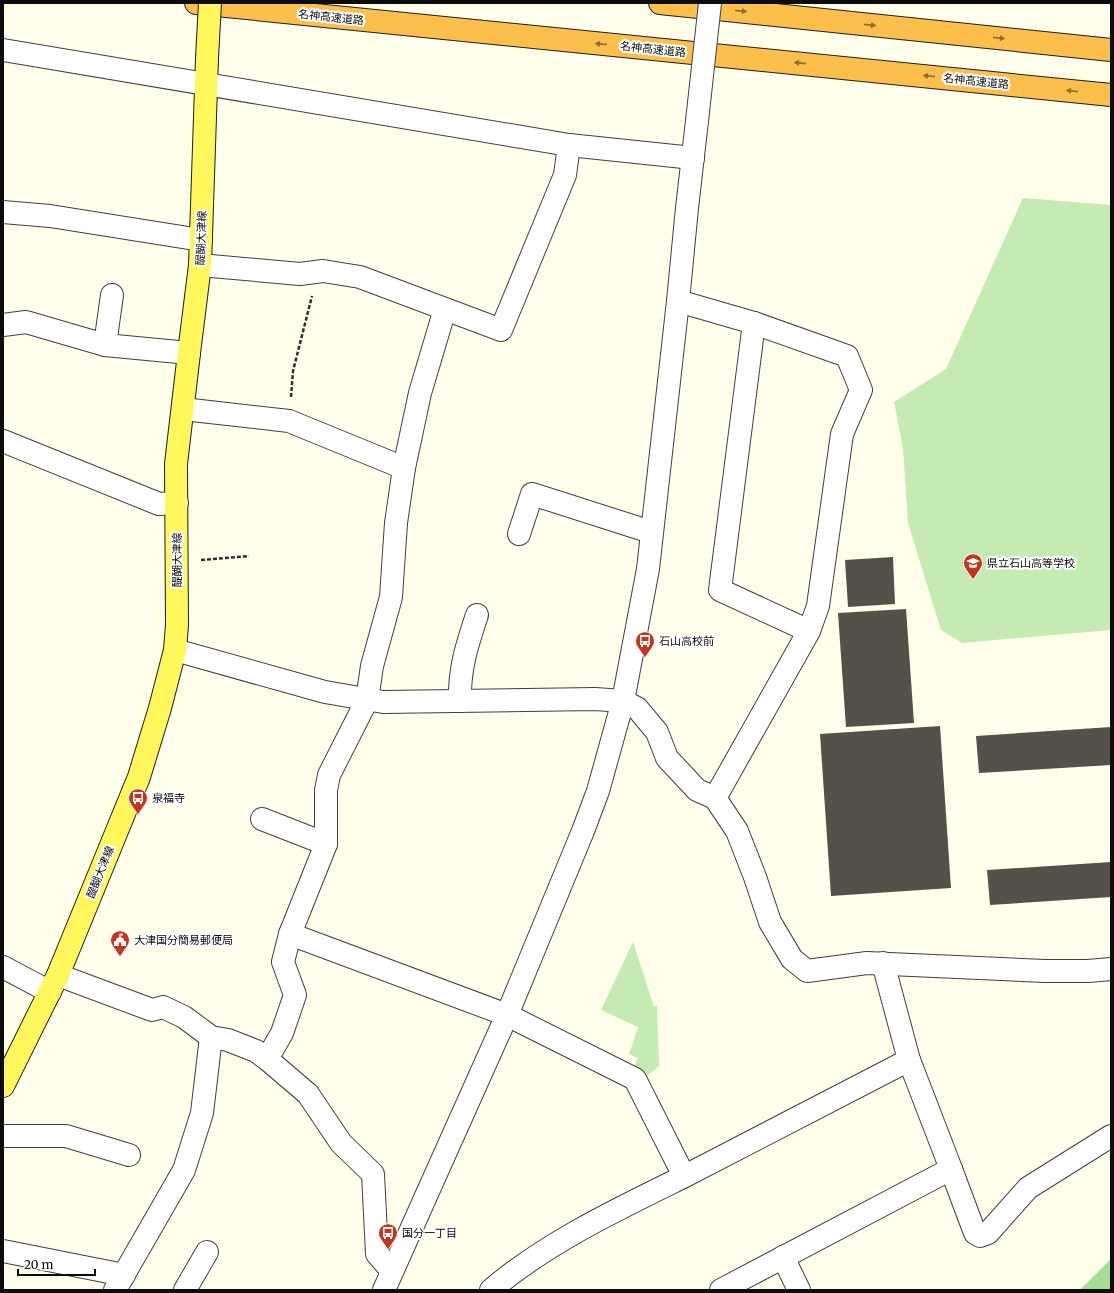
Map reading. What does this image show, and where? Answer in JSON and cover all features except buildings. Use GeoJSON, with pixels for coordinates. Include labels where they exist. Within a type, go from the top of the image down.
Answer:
{"type":"FeatureCollection","features":[{"type":"Feature","properties":{"kind":"highway","name":"名神高速道路"},"geometry":{"type":"LineString","coordinates":[[196,3],[1111,95]]}},
{"type":"Feature","properties":{"kind":"highway"},"geometry":{"type":"LineString","coordinates":[[660,3],[1111,50]]}},
{"type":"Feature","properties":{"kind":"main road","name":"醍醐大津線"},"geometry":{"type":"LineString","coordinates":[[3,1086],[54,984],[139,777],[160,708],[175,650],[177,625],[176,464],[200,265],[210,3]]}},
{"type":"Feature","properties":{"kind":"street"},"geometry":{"type":"LineString","coordinates":[[388,1281],[507,1015],[583,831],[598,791],[623,701],[648,569],[710,3]]}},
{"type":"Feature","properties":{"kind":"street"},"geometry":{"type":"LineString","coordinates":[[3,50],[568,145],[693,158]]}},
{"type":"Feature","properties":{"kind":"street"},"geometry":{"type":"LineString","coordinates":[[200,265],[300,274],[323,271],[360,277],[501,330],[565,175],[568,145]]}},
{"type":"Feature","properties":{"kind":"street"},"geometry":{"type":"LineString","coordinates":[[3,212],[50,216],[201,240]]}},
{"type":"Feature","properties":{"kind":"street"},"geometry":{"type":"LineString","coordinates":[[105,345],[112,295]]}},
{"type":"Feature","properties":{"kind":"street"},"geometry":{"type":"LineString","coordinates":[[678,301],[754,323],[847,356],[862,390],[842,434],[818,606],[809,631],[715,798]]}},
{"type":"Feature","properties":{"kind":"street"},"geometry":{"type":"LineString","coordinates":[[267,1059],[282,1033],[295,995],[283,962],[290,934],[326,844],[326,790],[329,776],[367,700],[372,666],[391,597],[396,522],[404,468],[420,394],[445,309]]}},
{"type":"Feature","properties":{"kind":"street"},"geometry":{"type":"LineString","coordinates":[[3,325],[26,322],[105,345],[189,353]]}},
{"type":"Feature","properties":{"kind":"street"},"geometry":{"type":"LineString","coordinates":[[754,323],[720,590],[809,631]]}},
{"type":"Feature","properties":{"kind":"street"},"geometry":{"type":"LineString","coordinates":[[183,409],[289,421],[404,468]]}},
{"type":"Feature","properties":{"kind":"street"},"geometry":{"type":"LineString","coordinates":[[3,441],[159,504],[177,503]]}},
{"type":"Feature","properties":{"kind":"street"},"geometry":{"type":"LineString","coordinates":[[519,534],[532,494],[652,532]]}},
{"type":"Feature","properties":{"kind":"street"},"geometry":{"type":"LineString","coordinates":[[460,701],[459,685],[464,655],[477,615]]}},
{"type":"Feature","properties":{"kind":"street"},"geometry":{"type":"LineString","coordinates":[[175,650],[325,692],[367,700],[383,702],[595,699],[623,701],[637,708],[657,732],[667,758],[697,790],[715,798],[736,831],[755,877],[770,922],[792,959],[807,971],[867,963],[1045,971],[1088,971],[1111,969]]}},
{"type":"Feature","properties":{"kind":"street"},"geometry":{"type":"LineString","coordinates":[[262,819],[326,844]]}},
{"type":"Feature","properties":{"kind":"street"},"geometry":{"type":"LineString","coordinates":[[290,934],[507,1015],[635,1079],[684,1176]]}},
{"type":"Feature","properties":{"kind":"street"},"geometry":{"type":"LineString","coordinates":[[883,963],[910,1060],[975,1233],[980,1236],[988,1233],[1028,1188],[1111,1136]]}},
{"type":"Feature","properties":{"kind":"street"},"geometry":{"type":"LineString","coordinates":[[3,967],[54,984],[152,1010],[163,1008],[184,1017],[211,1037],[228,1040],[256,1051],[267,1059],[308,1094],[341,1143],[373,1174],[377,1254],[388,1281]]}},
{"type":"Feature","properties":{"kind":"street"},"geometry":{"type":"LineString","coordinates":[[3,1251],[120,1282],[184,1170],[202,1113],[211,1037]]}},
{"type":"Feature","properties":{"kind":"street"},"geometry":{"type":"LineString","coordinates":[[491,1290],[507,1276],[556,1244],[627,1205],[910,1060]]}},
{"type":"Feature","properties":{"kind":"street"},"geometry":{"type":"LineString","coordinates":[[3,1136],[66,1136],[129,1154]]}},
{"type":"Feature","properties":{"kind":"street"},"geometry":{"type":"LineString","coordinates":[[721,1290],[951,1169]]}},
{"type":"Feature","properties":{"kind":"street"},"geometry":{"type":"LineString","coordinates":[[184,1290],[207,1252]]}},
{"type":"Feature","properties":{"kind":"street"},"geometry":{"type":"LineString","coordinates":[[783,1257],[799,1290]]}},
{"type":"Feature","properties":{"kind":"path"},"geometry":{"type":"LineString","coordinates":[[289,421],[293,371],[316,283],[315,272]]}},
{"type":"Feature","properties":{"kind":"path"},"geometry":{"type":"LineString","coordinates":[[177,562],[249,556]]}},
{"type":"Feature","properties":{"kind":"green space"},"geometry":{"type":"Polygon","coordinates":[[[1023,198],[1111,205],[1111,630],[962,643],[941,630],[908,523],[903,448],[894,402],[946,369],[1023,198]]]}},
{"type":"Feature","properties":{"kind":"green space"},"geometry":{"type":"Polygon","coordinates":[[[633,942],[654,1007],[657,1005],[659,1066],[647,1076],[634,1067],[638,1058],[629,1054],[638,1027],[601,1010],[633,942]]]}},
{"type":"Feature","properties":{"kind":"green space"},"geometry":{"type":"Polygon","coordinates":[[[1111,1259],[1111,1290],[1080,1290],[1111,1259]]]}},
{"type":"Feature","properties":{"kind":"place","name":"県立石山高等学校"},"geometry":{"type":"Point","coordinates":[973,580]}},
{"type":"Feature","properties":{"kind":"place","name":"石山高校前"},"geometry":{"type":"Point","coordinates":[645,658]}},
{"type":"Feature","properties":{"kind":"place","name":"泉福寺"},"geometry":{"type":"Point","coordinates":[138,815]}},
{"type":"Feature","properties":{"kind":"place","name":"大津国分簡易郵便局"},"geometry":{"type":"Point","coordinates":[120,957]}},
{"type":"Feature","properties":{"kind":"place","name":"国分一丁目"},"geometry":{"type":"Point","coordinates":[388,1250]}}]}
